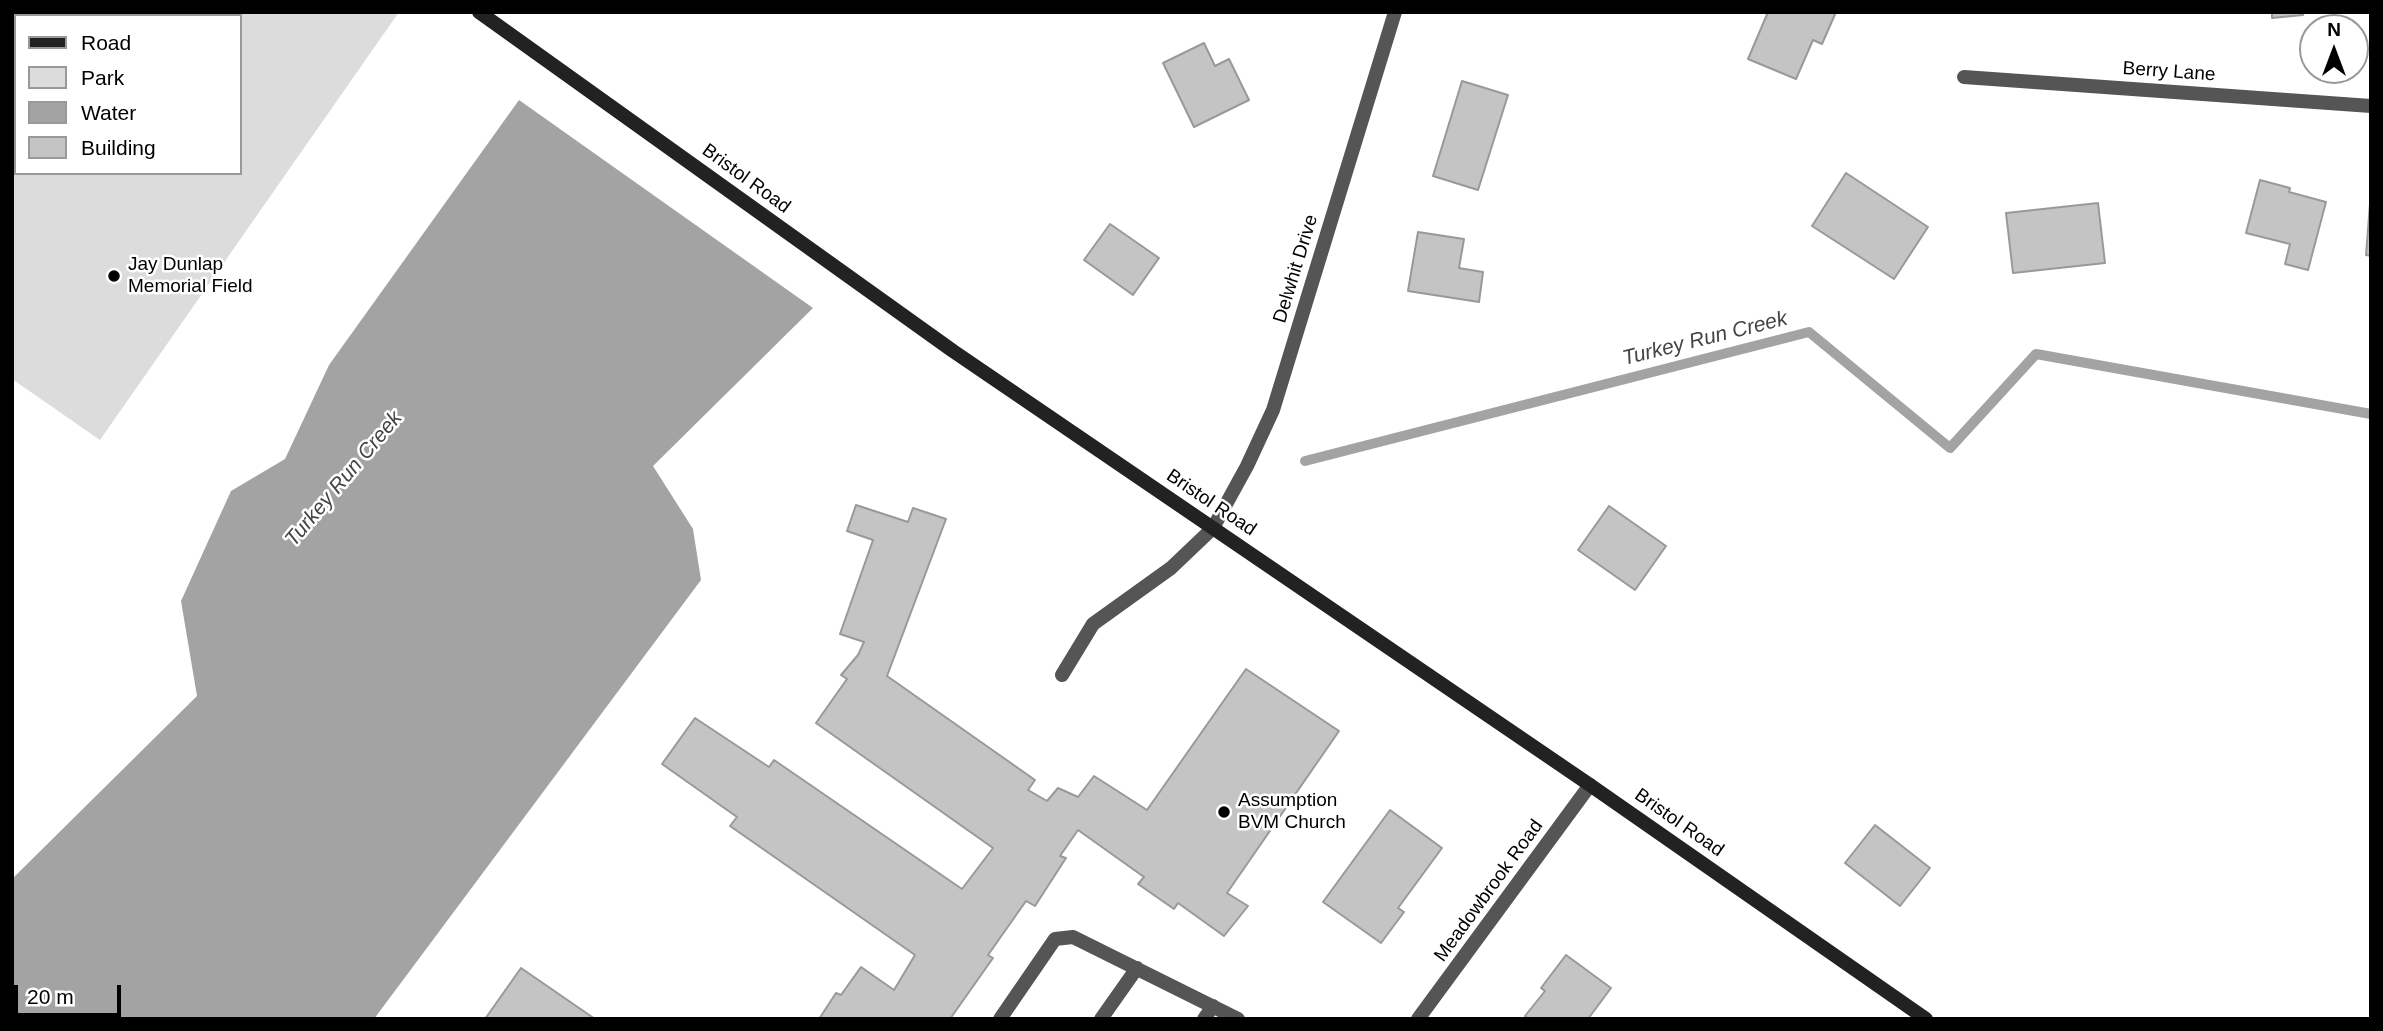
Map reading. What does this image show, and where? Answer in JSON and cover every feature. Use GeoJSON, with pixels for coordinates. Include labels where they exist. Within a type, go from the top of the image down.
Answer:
{"type":"FeatureCollection","features":[{"type":"Feature","properties":{"kind":"main road","name":"Bristol Road"},"geometry":{"type":"LineString","coordinates":[[479,12],[953,351],[1590,785],[1926,1019]]}},
{"type":"Feature","properties":{"kind":"street","name":"Delwhit Drive"},"geometry":{"type":"LineString","coordinates":[[1062,675],[1093,624],[1171,568],[1213,528],[1247,466],[1273,410],[1395,12]]}},
{"type":"Feature","properties":{"kind":"street","name":"Berry Lane"},"geometry":{"type":"LineString","coordinates":[[1964,77],[2371,106]]}},
{"type":"Feature","properties":{"kind":"street","name":"Meadowbrook Road"},"geometry":{"type":"LineString","coordinates":[[1418,1019],[1590,785]]}},
{"type":"Feature","properties":{"kind":"street"},"geometry":{"type":"LineString","coordinates":[[1000,1019],[1055,939],[1073,937],[1238,1019]]}},
{"type":"Feature","properties":{"kind":"street"},"geometry":{"type":"LineString","coordinates":[[1101,1019],[1136,968]]}},
{"type":"Feature","properties":{"kind":"street"},"geometry":{"type":"LineString","coordinates":[[1204,1019],[1213,1006]]}},
{"type":"Feature","properties":{"kind":"green space","name":"Jay Dunlap Memorial Field"},"geometry":{"type":"Polygon","coordinates":[[[12,12],[399,12],[100,440],[12,379],[12,12]]]}},
{"type":"Feature","properties":{"kind":"water"},"geometry":{"type":"Polygon","coordinates":[[[519,100],[813,308],[653,466],[693,529],[701,580],[374,1019],[12,1019],[12,879],[197,696],[181,601],[231,491],[285,459],[329,365],[519,100]]]}},
{"type":"Feature","properties":{"kind":"building"},"geometry":{"type":"Polygon","coordinates":[[[1768,12],[1836,12],[1822,44],[1813,40],[1796,79],[1748,59],[1768,12]]]}},
{"type":"Feature","properties":{"kind":"building"},"geometry":{"type":"Polygon","coordinates":[[[2272,12],[2303,12],[2299,15],[2272,18],[2272,12]]]}},
{"type":"Feature","properties":{"kind":"building"},"geometry":{"type":"Polygon","coordinates":[[[1204,43],[1215,66],[1229,59],[1249,100],[1194,127],[1163,63],[1204,43]]]}},
{"type":"Feature","properties":{"kind":"building"},"geometry":{"type":"Polygon","coordinates":[[[1462,81],[1508,95],[1478,190],[1433,176],[1462,81]]]}},
{"type":"Feature","properties":{"kind":"building"},"geometry":{"type":"Polygon","coordinates":[[[1846,173],[1928,227],[1894,279],[1812,226],[1846,173]]]}},
{"type":"Feature","properties":{"kind":"building"},"geometry":{"type":"Polygon","coordinates":[[[2260,180],[2290,188],[2289,192],[2326,202],[2308,270],[2285,264],[2290,244],[2246,233],[2260,180]]]}},
{"type":"Feature","properties":{"kind":"building"},"geometry":{"type":"Polygon","coordinates":[[[2371,191],[2371,256],[2366,255],[2371,191]]]}},
{"type":"Feature","properties":{"kind":"building"},"geometry":{"type":"Polygon","coordinates":[[[2098,203],[2105,263],[2013,273],[2006,213],[2098,203]]]}},
{"type":"Feature","properties":{"kind":"building"},"geometry":{"type":"Polygon","coordinates":[[[1110,224],[1159,258],[1133,295],[1084,260],[1110,224]]]}},
{"type":"Feature","properties":{"kind":"building"},"geometry":{"type":"Polygon","coordinates":[[[1418,232],[1464,239],[1459,268],[1483,272],[1479,302],[1408,291],[1418,232]]]}},
{"type":"Feature","properties":{"kind":"building"},"geometry":{"type":"Polygon","coordinates":[[[856,505],[908,522],[913,508],[946,519],[887,676],[1035,780],[1028,790],[1047,801],[1058,788],[1078,797],[1094,776],[1147,810],[1246,669],[1339,731],[1227,893],[1248,906],[1224,936],[1178,903],[1174,909],[1138,884],[1144,877],[1078,830],[1060,856],[1066,858],[1035,906],[1026,901],[988,955],[993,958],[950,1019],[819,1019],[836,993],[841,995],[861,967],[894,990],[915,955],[730,826],[737,817],[662,764],[695,718],[769,767],[774,760],[962,889],[993,848],[816,723],[847,679],[841,675],[858,655],[864,642],[840,634],[873,540],[847,531],[856,505]]]}},
{"type":"Feature","properties":{"kind":"building"},"geometry":{"type":"Polygon","coordinates":[[[1609,506],[1666,546],[1635,590],[1578,550],[1609,506]]]}},
{"type":"Feature","properties":{"kind":"building"},"geometry":{"type":"Polygon","coordinates":[[[1390,810],[1442,848],[1398,908],[1404,912],[1381,943],[1323,902],[1390,810]]]}},
{"type":"Feature","properties":{"kind":"building"},"geometry":{"type":"Polygon","coordinates":[[[1875,825],[1930,868],[1900,906],[1845,863],[1875,825]]]}},
{"type":"Feature","properties":{"kind":"building"},"geometry":{"type":"Polygon","coordinates":[[[1566,955],[1611,988],[1588,1019],[1528,1019],[1525,1016],[1545,991],[1541,988],[1566,955]]]}},
{"type":"Feature","properties":{"kind":"building"},"geometry":{"type":"Polygon","coordinates":[[[521,968],[595,1019],[485,1019],[521,968]]]}},
{"type":"Feature","properties":{"kind":"waterway","name":"Turkey Run Creek"},"geometry":{"type":"LineString","coordinates":[[1305,461],[1809,332],[1950,448],[2036,354],[2371,414]]}},
{"type":"Feature","properties":{"kind":"place","name":"Jay Dunlap Memorial Field"},"geometry":{"type":"Point","coordinates":[114,276]}},
{"type":"Feature","properties":{"kind":"place","name":"Assumption BVM Church"},"geometry":{"type":"Point","coordinates":[1224,812]}}]}
